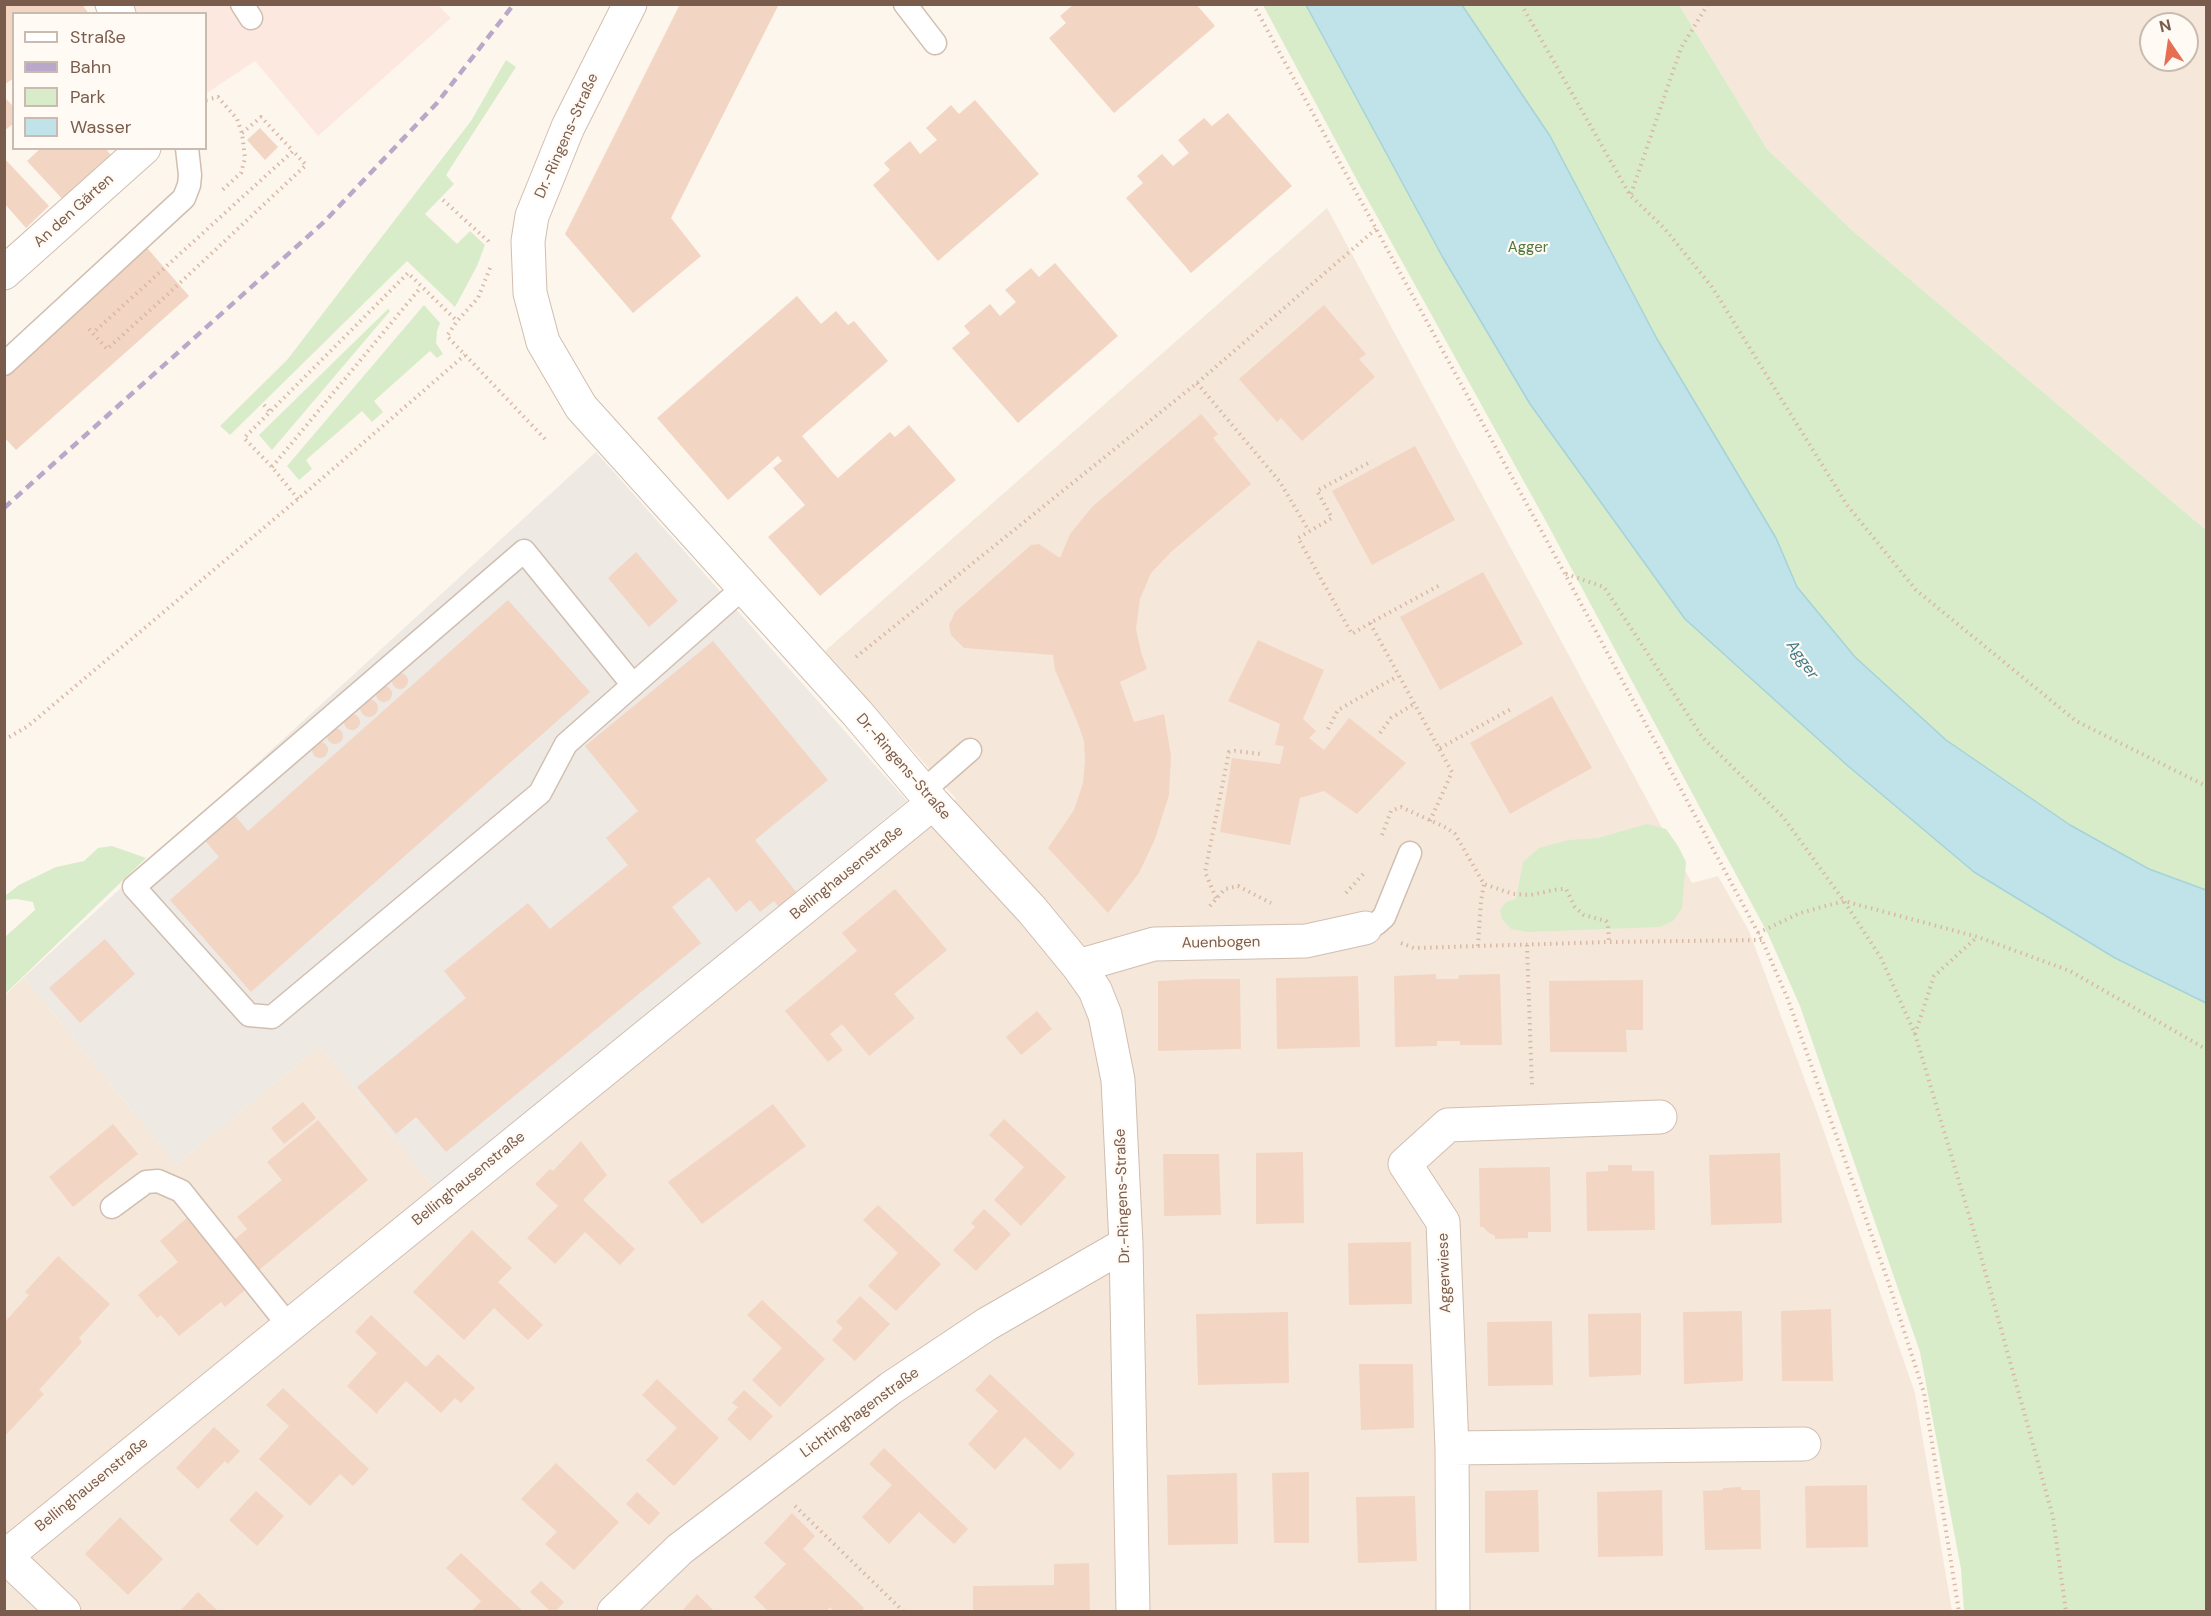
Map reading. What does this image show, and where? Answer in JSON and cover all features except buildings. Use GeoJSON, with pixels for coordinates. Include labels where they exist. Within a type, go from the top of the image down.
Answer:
{"type":"FeatureCollection","features":[{"type":"Feature","properties":{"kind":"street","name":"Dr.-Ringens-Straße"},"geometry":{"type":"LineString","coordinates":[[630,4],[568,127],[532,216],[528,241],[530,293],[543,342],[581,407],[827,680],[928,797],[1032,910],[1095,990],[1105,1015],[1118,1080],[1126,1244],[1132,1611]]}},
{"type":"Feature","properties":{"kind":"street","name":"An den Gärten"},"geometry":{"type":"LineString","coordinates":[[4,273],[142,150]]}},
{"type":"Feature","properties":{"kind":"street","name":"Bellinghausenstraße"},"geometry":{"type":"LineString","coordinates":[[5,1555],[289,1326],[928,797]]}},
{"type":"Feature","properties":{"kind":"street","name":"Auenbogen"},"geometry":{"type":"LineString","coordinates":[[1078,966],[1154,944],[1306,941],[1365,928]]}},
{"type":"Feature","properties":{"kind":"street","name":"Aggerwiese"},"geometry":{"type":"LineString","coordinates":[[1453,1611],[1452,1448],[1443,1222],[1405,1164],[1448,1125],[1660,1117]]}},
{"type":"Feature","properties":{"kind":"street","name":"Lichtinghagenstraße"},"geometry":{"type":"LineString","coordinates":[[614,1611],[680,1549],[891,1388],[987,1323],[1126,1244]]}},
{"type":"Feature","properties":{"kind":"street"},"geometry":{"type":"LineString","coordinates":[[1452,1448],[1804,1444]]}},
{"type":"Feature","properties":{"kind":"street"},"geometry":{"type":"LineString","coordinates":[[5,1555],[64,1611]]}},
{"type":"Feature","properties":{"kind":"lane"},"geometry":{"type":"LineString","coordinates":[[905,4],[935,43]]}},
{"type":"Feature","properties":{"kind":"lane"},"geometry":{"type":"LineString","coordinates":[[4,364],[184,198],[190,175],[187,150]]}},
{"type":"Feature","properties":{"kind":"lane"},"geometry":{"type":"LineString","coordinates":[[633,685],[524,551],[134,887],[249,1015],[273,1017],[540,793],[566,744],[633,685],[744,587]]}},
{"type":"Feature","properties":{"kind":"lane"},"geometry":{"type":"LineString","coordinates":[[928,797],[970,750]]}},
{"type":"Feature","properties":{"kind":"lane"},"geometry":{"type":"LineString","coordinates":[[1365,928],[1376,924],[1384,917],[1410,853]]}},
{"type":"Feature","properties":{"kind":"lane"},"geometry":{"type":"LineString","coordinates":[[112,1207],[146,1182],[158,1181],[181,1191],[289,1326]]}},
{"type":"Feature","properties":{"kind":"path"},"geometry":{"type":"LineString","coordinates":[[1253,4],[1565,573],[1762,940],[1787,997],[1881,1262],[1924,1393],[1960,1611]]}},
{"type":"Feature","properties":{"kind":"path"},"geometry":{"type":"LineString","coordinates":[[1521,4],[1630,195],[1665,229],[1712,287],[1848,505],[1916,590],[2076,721],[2206,786]]}},
{"type":"Feature","properties":{"kind":"path"},"geometry":{"type":"LineString","coordinates":[[1630,195],[1681,48],[1708,4]]}},
{"type":"Feature","properties":{"kind":"path"},"geometry":{"type":"LineString","coordinates":[[242,133],[261,117],[293,151],[306,165],[169,297],[107,349],[93,333],[293,151]]}},
{"type":"Feature","properties":{"kind":"path"},"geometry":{"type":"LineString","coordinates":[[443,200],[488,241],[493,251]]}},
{"type":"Feature","properties":{"kind":"path"},"geometry":{"type":"LineString","coordinates":[[827,680],[1197,383],[1376,228]]}},
{"type":"Feature","properties":{"kind":"path"},"geometry":{"type":"LineString","coordinates":[[484,285],[490,262]]}},
{"type":"Feature","properties":{"kind":"path"},"geometry":{"type":"LineString","coordinates":[[298,499],[244,438],[408,273],[457,321],[447,336],[546,440]]}},
{"type":"Feature","properties":{"kind":"path"},"geometry":{"type":"LineString","coordinates":[[272,467],[421,287]]}},
{"type":"Feature","properties":{"kind":"path"},"geometry":{"type":"LineString","coordinates":[[4,740],[28,726],[465,355]]}},
{"type":"Feature","properties":{"kind":"path"},"geometry":{"type":"LineString","coordinates":[[1197,383],[1280,482],[1309,531]]}},
{"type":"Feature","properties":{"kind":"path"},"geometry":{"type":"LineString","coordinates":[[264,405],[270,412]]}},
{"type":"Feature","properties":{"kind":"path"},"geometry":{"type":"LineString","coordinates":[[1372,461],[1317,491],[1332,519],[1298,538],[1352,634],[1442,584]]}},
{"type":"Feature","properties":{"kind":"path"},"geometry":{"type":"LineString","coordinates":[[1565,573],[1604,587],[1703,738],[1783,817],[1844,901],[1881,957],[1915,1034],[1977,1242],[2052,1517],[2066,1611]]}},
{"type":"Feature","properties":{"kind":"path"},"geometry":{"type":"LineString","coordinates":[[1370,623],[1452,772],[1430,821]]}},
{"type":"Feature","properties":{"kind":"path"},"geometry":{"type":"LineString","coordinates":[[1328,729],[1338,710],[1398,676]]}},
{"type":"Feature","properties":{"kind":"path"},"geometry":{"type":"LineString","coordinates":[[1380,732],[1391,718],[1414,704]]}},
{"type":"Feature","properties":{"kind":"path"},"geometry":{"type":"LineString","coordinates":[[1440,748],[1511,709]]}},
{"type":"Feature","properties":{"kind":"path"},"geometry":{"type":"LineString","coordinates":[[1216,898],[1205,872],[1229,752],[1261,754]]}},
{"type":"Feature","properties":{"kind":"path"},"geometry":{"type":"LineString","coordinates":[[1478,946],[1484,884]]}},
{"type":"Feature","properties":{"kind":"path"},"geometry":{"type":"LineString","coordinates":[[1758,933],[1800,913],[1844,901],[1977,937],[2070,971],[2206,1049]]}},
{"type":"Feature","properties":{"kind":"path"},"geometry":{"type":"LineString","coordinates":[[1365,928],[1414,948],[1762,940]]}},
{"type":"Feature","properties":{"kind":"path"},"geometry":{"type":"LineString","coordinates":[[1915,1034],[1934,976],[1977,937]]}},
{"type":"Feature","properties":{"kind":"path"},"geometry":{"type":"LineString","coordinates":[[1527,945],[1533,1120]]}},
{"type":"Feature","properties":{"kind":"path"},"geometry":{"type":"LineString","coordinates":[[768,1481],[904,1611]]}},
{"type":"Feature","properties":{"kind":"shaded area"},"geometry":{"type":"Polygon","coordinates":[[[437,4],[451,18],[318,136],[255,61],[207,93],[207,12],[136,12],[129,5],[437,4]]]}},
{"type":"Feature","properties":{"kind":"shaded area"},"geometry":{"type":"Polygon","coordinates":[[[1679,5],[2206,5],[2206,530],[1854,232],[1767,149],[1679,5]]]}},
{"type":"Feature","properties":{"kind":"shaded area"},"geometry":{"type":"Polygon","coordinates":[[[1327,208],[1692,883],[1718,876],[1749,931],[1821,1123],[1915,1393],[1952,1611],[5,1612],[5,995],[24,977],[176,1165],[320,1046],[435,1188],[956,799],[825,651],[1327,208]]]}},
{"type":"Feature","properties":{"kind":"shaded area"},"geometry":{"type":"Polygon","coordinates":[[[596,452],[907,801],[435,1188],[320,1046],[176,1165],[24,977],[596,452]]]}},
{"type":"Feature","properties":{"kind":"green space"},"geometry":{"type":"Polygon","coordinates":[[[1263,5],[1679,5],[1767,149],[1854,232],[2206,530],[2206,1611],[1964,1611],[1961,1569],[1920,1352],[1800,1006],[1768,934],[1548,525],[1359,184],[1263,5]]]}},
{"type":"Feature","properties":{"kind":"green space"},"geometry":{"type":"Polygon","coordinates":[[[506,60],[516,67],[446,175],[454,184],[425,214],[457,244],[470,231],[485,245],[477,266],[455,307],[407,261],[230,435],[220,426],[287,360],[471,121],[506,60]]]}},
{"type":"Feature","properties":{"kind":"green space"},"geometry":{"type":"Polygon","coordinates":[[[424,305],[440,323],[436,343],[443,354],[437,358],[430,351],[374,401],[383,412],[372,422],[362,411],[306,460],[312,469],[299,480],[287,466],[424,305]]]}},
{"type":"Feature","properties":{"kind":"green space"},"geometry":{"type":"Polygon","coordinates":[[[388,309],[390,311],[272,450],[259,435],[388,309]]]}},
{"type":"Feature","properties":{"kind":"green space"},"geometry":{"type":"Polygon","coordinates":[[[1647,824],[1666,829],[1686,862],[1682,908],[1673,921],[1660,927],[1528,932],[1511,929],[1502,919],[1500,910],[1506,902],[1516,899],[1523,862],[1539,848],[1569,840],[1598,838],[1647,824]]]}},
{"type":"Feature","properties":{"kind":"green space"},"geometry":{"type":"Polygon","coordinates":[[[112,846],[146,858],[5,994],[5,937],[35,910],[33,902],[5,900],[5,896],[19,885],[56,867],[84,861],[98,848],[112,846]]]}},
{"type":"Feature","properties":{"kind":"water","name":"Agger"},"geometry":{"type":"Polygon","coordinates":[[[1306,5],[1462,5],[1550,136],[1657,339],[1776,538],[1797,587],[1855,657],[1946,740],[2070,825],[2149,869],[2206,890],[2206,1003],[2115,958],[1974,872],[1848,766],[1685,619],[1530,404],[1442,256],[1306,5]]]}},
{"type":"Feature","properties":{"kind":"railway"},"geometry":{"type":"LineString","coordinates":[[4,508],[324,222],[437,103],[514,4]]}}]}
